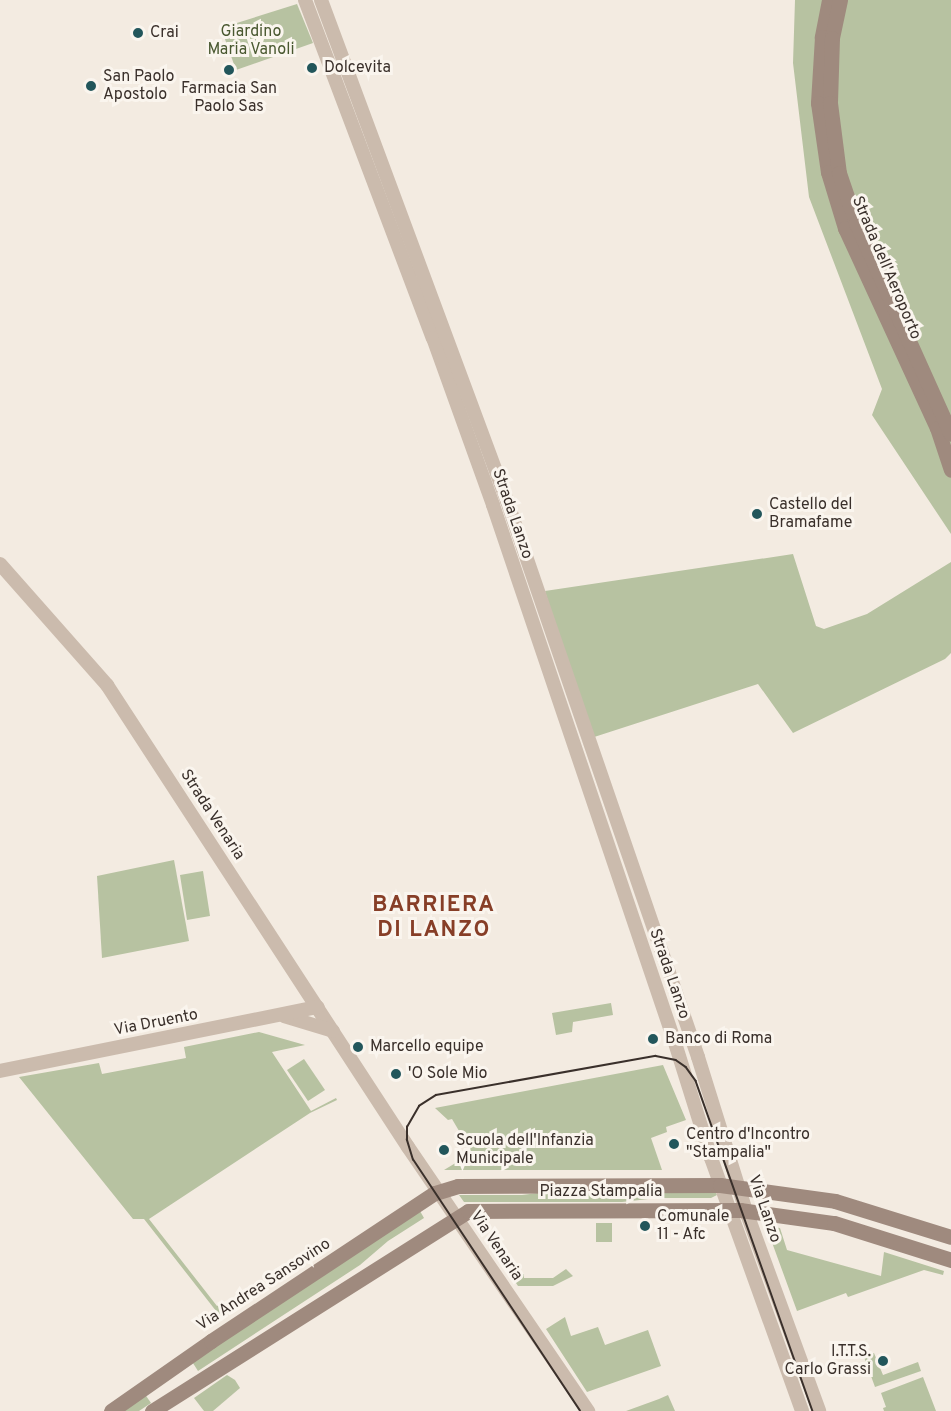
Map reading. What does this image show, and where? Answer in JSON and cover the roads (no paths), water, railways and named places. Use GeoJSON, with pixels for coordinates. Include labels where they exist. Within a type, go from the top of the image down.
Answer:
{"type":"FeatureCollection","features":[{"type":"Feature","properties":{"kind":"main road","name":"Strada dell'Aeroporto"},"geometry":{"type":"LineString","coordinates":[[829,0],[822,37],[818,103],[828,172],[845,228],[932,417],[951,470]]}},
{"type":"Feature","properties":{"kind":"main road","name":"Strada dell'Aeroporto"},"geometry":{"type":"LineString","coordinates":[[840,0],[832,39],[830,103],[839,173],[856,223],[951,434]]}},
{"type":"Feature","properties":{"kind":"main road","name":"Piazza Stampalia"},"geometry":{"type":"LineString","coordinates":[[438,1192],[458,1186],[720,1185],[835,1201],[951,1237]]}},
{"type":"Feature","properties":{"kind":"main road","name":"Via Andrea Sansovino"},"geometry":{"type":"LineString","coordinates":[[111,1411],[211,1341],[438,1192]]}},
{"type":"Feature","properties":{"kind":"main road","name":"Piazza Stampalia"},"geometry":{"type":"LineString","coordinates":[[457,1217],[468,1210],[729,1209],[834,1223],[951,1260]]}},
{"type":"Feature","properties":{"kind":"main road"},"geometry":{"type":"LineString","coordinates":[[152,1411],[457,1217]]}},
{"type":"Feature","properties":{"kind":"street","name":"Strada Lanzo"},"geometry":{"type":"LineString","coordinates":[[305,0],[433,338],[493,505],[675,1042]]}},
{"type":"Feature","properties":{"kind":"street","name":"Strada Lanzo"},"geometry":{"type":"LineString","coordinates":[[321,0],[507,501],[683,1015]]}},
{"type":"Feature","properties":{"kind":"street","name":"Strada Venaria"},"geometry":{"type":"LineString","coordinates":[[0,564],[107,684],[378,1100]]}},
{"type":"Feature","properties":{"kind":"street","name":"Via Druento"},"geometry":{"type":"LineString","coordinates":[[0,1071],[318,1007]]}},
{"type":"Feature","properties":{"kind":"street"},"geometry":{"type":"LineString","coordinates":[[280,1015],[333,1031]]}},
{"type":"Feature","properties":{"kind":"street","name":"Via Lanzo"},"geometry":{"type":"LineString","coordinates":[[683,1015],[746,1211],[819,1411]]}},
{"type":"Feature","properties":{"kind":"street","name":"Via Lanzo"},"geometry":{"type":"LineString","coordinates":[[675,1042],[720,1185],[777,1336],[802,1411]]}},
{"type":"Feature","properties":{"kind":"street","name":"Via Venaria"},"geometry":{"type":"LineString","coordinates":[[378,1100],[586,1409]]}},
{"type":"Feature","properties":{"kind":"tram line"},"geometry":{"type":"LineString","coordinates":[[580,1411],[413,1160],[407,1140],[407,1127],[419,1106],[436,1095],[656,1056],[676,1060],[686,1067],[696,1081],[813,1411]]}},
{"type":"Feature","properties":{"kind":"place","name":"Crai"},"geometry":{"type":"Point","coordinates":[138,33]}},
{"type":"Feature","properties":{"kind":"place","name":"Dolcevita"},"geometry":{"type":"Point","coordinates":[312,68]}},
{"type":"Feature","properties":{"kind":"place","name":"Farmacia San Paolo Sas"},"geometry":{"type":"Point","coordinates":[229,70]}},
{"type":"Feature","properties":{"kind":"place","name":"San Paolo Apostolo"},"geometry":{"type":"Point","coordinates":[91,86]}},
{"type":"Feature","properties":{"kind":"place","name":"Castello del Bramafame"},"geometry":{"type":"Point","coordinates":[757,514]}},
{"type":"Feature","properties":{"kind":"place","name":"Banco di Roma"},"geometry":{"type":"Point","coordinates":[653,1039]}},
{"type":"Feature","properties":{"kind":"place","name":"Marcello equipe"},"geometry":{"type":"Point","coordinates":[358,1047]}},
{"type":"Feature","properties":{"kind":"place","name":"'O Sole Mio"},"geometry":{"type":"Point","coordinates":[396,1074]}},
{"type":"Feature","properties":{"kind":"place","name":"Centro d'Incontro \"Stampalia\""},"geometry":{"type":"Point","coordinates":[674,1144]}},
{"type":"Feature","properties":{"kind":"place","name":"Scuola dell'Infanzia Municipale"},"geometry":{"type":"Point","coordinates":[444,1150]}},
{"type":"Feature","properties":{"kind":"place","name":"Comunale 11 - Afc"},"geometry":{"type":"Point","coordinates":[645,1226]}},
{"type":"Feature","properties":{"kind":"place","name":"I.T.T.S. Carlo Grassi"},"geometry":{"type":"Point","coordinates":[883,1361]}},
{"type":"Feature","properties":{"kind":"district","name":"BARRIERA DI LANZO"},"geometry":{"type":"Point","coordinates":[434,918]}},
{"type":"Feature","properties":{"kind":"park label","name":"Giardino Maria Vanoli"},"geometry":{"type":"Point","coordinates":[251,41]}}]}
